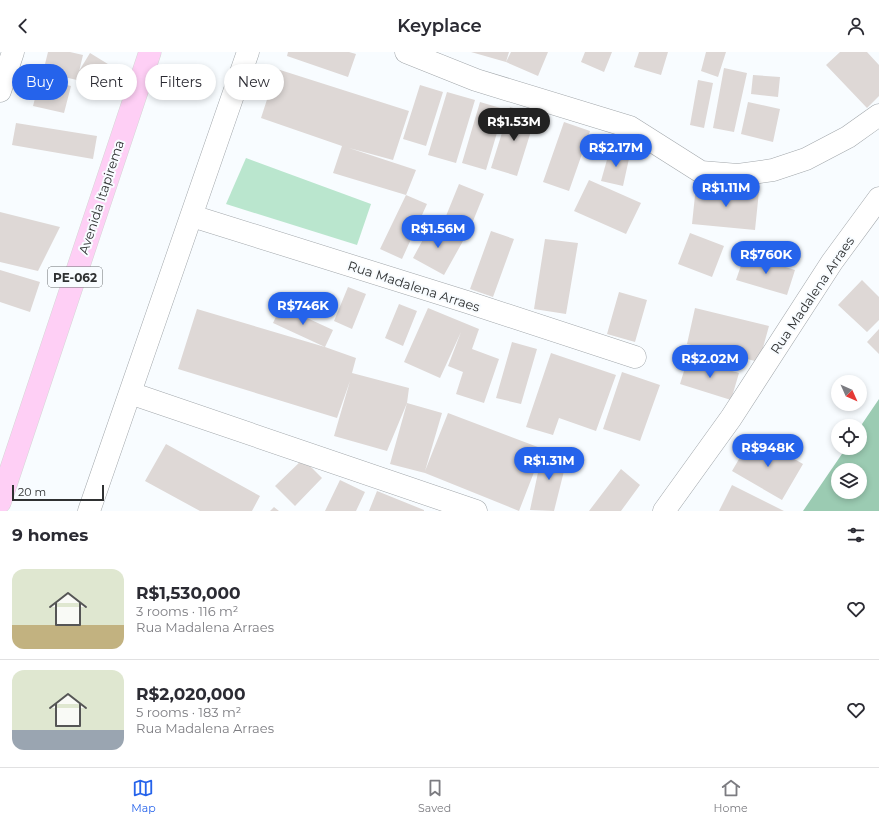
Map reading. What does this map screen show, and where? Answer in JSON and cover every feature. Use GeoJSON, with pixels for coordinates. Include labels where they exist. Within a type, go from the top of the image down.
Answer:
{"type":"FeatureCollection","features":[{"type":"Feature","properties":{"kind":"main road","name":"Avenida Itapirema"},"geometry":{"type":"LineString","coordinates":[[0,502],[150,52]]}},
{"type":"Feature","properties":{"kind":"street"},"geometry":{"type":"LineString","coordinates":[[0,91],[13,52]]}},
{"type":"Feature","properties":{"kind":"street"},"geometry":{"type":"LineString","coordinates":[[89,511],[248,52]]}},
{"type":"Feature","properties":{"kind":"street"},"geometry":{"type":"LineString","coordinates":[[406,52],[476,80],[630,127],[701,172],[738,175],[774,170],[806,159],[848,137],[879,115]]}},
{"type":"Feature","properties":{"kind":"street","name":"Rua Madalena Arraes"},"geometry":{"type":"LineString","coordinates":[[664,511],[731,418],[832,262],[879,198]]}},
{"type":"Feature","properties":{"kind":"street","name":"Rua Madalena Arraes"},"geometry":{"type":"LineString","coordinates":[[192,216],[635,357]]}},
{"type":"Feature","properties":{"kind":"street"},"geometry":{"type":"LineString","coordinates":[[130,393],[476,511]]}},
{"type":"Feature","properties":{"kind":"green space"},"geometry":{"type":"Polygon","coordinates":[[[246,158],[371,204],[357,245],[226,204],[246,158]]]}},
{"type":"Feature","properties":{"kind":"green space"},"geometry":{"type":"Polygon","coordinates":[[[879,399],[879,511],[803,511],[831,470],[831,499],[867,499],[867,463],[836,463],[841,455],[867,455],[867,419],[865,419],[879,399]]]}},
{"type":"Feature","properties":{"kind":"building"},"geometry":{"type":"Polygon","coordinates":[[[48,52],[70,52],[83,55],[81,64],[76,64],[76,80],[68,78],[68,64],[45,64],[48,52]]]}},
{"type":"Feature","properties":{"kind":"building"},"geometry":{"type":"Polygon","coordinates":[[[288,52],[349,52],[356,54],[348,77],[287,56],[288,52]]]}},
{"type":"Feature","properties":{"kind":"building"},"geometry":{"type":"Polygon","coordinates":[[[471,52],[509,52],[506,62],[471,52]]]}},
{"type":"Feature","properties":{"kind":"building"},"geometry":{"type":"Polygon","coordinates":[[[511,52],[548,52],[538,76],[506,62],[511,52]]]}},
{"type":"Feature","properties":{"kind":"building"},"geometry":{"type":"Polygon","coordinates":[[[585,52],[612,52],[604,72],[581,62],[585,52]]]}},
{"type":"Feature","properties":{"kind":"building"},"geometry":{"type":"Polygon","coordinates":[[[639,52],[668,52],[661,75],[634,67],[639,52]]]}},
{"type":"Feature","properties":{"kind":"building"},"geometry":{"type":"Polygon","coordinates":[[[706,52],[726,52],[718,77],[701,71],[706,52]]]}},
{"type":"Feature","properties":{"kind":"building"},"geometry":{"type":"Polygon","coordinates":[[[840,52],[867,52],[879,65],[879,96],[867,108],[826,65],[840,52]]]}},
{"type":"Feature","properties":{"kind":"building"},"geometry":{"type":"Polygon","coordinates":[[[90,53],[108,64],[83,64],[90,53]]]}},
{"type":"Feature","properties":{"kind":"building"},"geometry":{"type":"Polygon","coordinates":[[[724,68],[747,73],[734,132],[713,128],[724,68]]]}},
{"type":"Feature","properties":{"kind":"building"},"geometry":{"type":"Polygon","coordinates":[[[284,71],[409,111],[393,160],[349,148],[416,170],[406,195],[333,173],[342,146],[261,118],[267,100],[284,100],[284,71]]]}},
{"type":"Feature","properties":{"kind":"building"},"geometry":{"type":"Polygon","coordinates":[[[753,75],[780,77],[778,97],[751,94],[753,75]]]}},
{"type":"Feature","properties":{"kind":"building"},"geometry":{"type":"Polygon","coordinates":[[[698,80],[713,83],[704,128],[690,125],[698,80]]]}},
{"type":"Feature","properties":{"kind":"building"},"geometry":{"type":"Polygon","coordinates":[[[68,85],[71,86],[68,98],[68,85]]]}},
{"type":"Feature","properties":{"kind":"building"},"geometry":{"type":"Polygon","coordinates":[[[420,85],[443,92],[426,146],[403,139],[420,85]]]}},
{"type":"Feature","properties":{"kind":"building"},"geometry":{"type":"Polygon","coordinates":[[[447,92],[475,100],[456,163],[428,155],[447,92]]]}},
{"type":"Feature","properties":{"kind":"building"},"geometry":{"type":"Polygon","coordinates":[[[35,100],[67,100],[64,113],[33,106],[35,100]]]}},
{"type":"Feature","properties":{"kind":"building"},"geometry":{"type":"Polygon","coordinates":[[[480,102],[504,109],[486,170],[462,163],[480,102]]]}},
{"type":"Feature","properties":{"kind":"building"},"geometry":{"type":"Polygon","coordinates":[[[748,102],[780,109],[773,142],[741,134],[748,102]]]}},
{"type":"Feature","properties":{"kind":"building"},"geometry":{"type":"Polygon","coordinates":[[[510,107],[536,115],[517,176],[491,168],[510,107]]]}},
{"type":"Feature","properties":{"kind":"building"},"geometry":{"type":"Polygon","coordinates":[[[564,122],[590,131],[569,191],[543,182],[564,122]]]}},
{"type":"Feature","properties":{"kind":"building"},"geometry":{"type":"Polygon","coordinates":[[[16,123],[97,136],[93,159],[12,145],[16,123]]]}},
{"type":"Feature","properties":{"kind":"building"},"geometry":{"type":"Polygon","coordinates":[[[610,149],[630,154],[623,186],[601,181],[610,149]]]}},
{"type":"Feature","properties":{"kind":"building"},"geometry":{"type":"Polygon","coordinates":[[[589,180],[641,203],[626,234],[574,211],[589,180]]]}},
{"type":"Feature","properties":{"kind":"building"},"geometry":{"type":"Polygon","coordinates":[[[459,184],[484,194],[471,226],[446,216],[459,184]]]}},
{"type":"Feature","properties":{"kind":"building"},"geometry":{"type":"Polygon","coordinates":[[[696,186],[759,191],[755,230],[692,224],[696,186]]]}},
{"type":"Feature","properties":{"kind":"building"},"geometry":{"type":"Polygon","coordinates":[[[406,195],[427,204],[402,259],[380,249],[406,195]]]}},
{"type":"Feature","properties":{"kind":"building"},"geometry":{"type":"Polygon","coordinates":[[[0,212],[60,227],[38,271],[0,262],[0,212]]]}},
{"type":"Feature","properties":{"kind":"building"},"geometry":{"type":"Polygon","coordinates":[[[432,223],[463,241],[444,275],[413,258],[432,223]]]}},
{"type":"Feature","properties":{"kind":"building"},"geometry":{"type":"Polygon","coordinates":[[[491,231],[514,239],[493,297],[470,289],[491,231]]]}},
{"type":"Feature","properties":{"kind":"building"},"geometry":{"type":"Polygon","coordinates":[[[690,233],[724,246],[712,277],[678,264],[690,233]]]}},
{"type":"Feature","properties":{"kind":"building"},"geometry":{"type":"Polygon","coordinates":[[[545,239],[578,243],[566,314],[534,309],[545,239]]]}},
{"type":"Feature","properties":{"kind":"building"},"geometry":{"type":"Polygon","coordinates":[[[745,254],[795,270],[787,295],[736,280],[745,254]]]}},
{"type":"Feature","properties":{"kind":"building"},"geometry":{"type":"Polygon","coordinates":[[[0,270],[40,282],[30,312],[0,302],[0,270]]]}},
{"type":"Feature","properties":{"kind":"building"},"geometry":{"type":"Polygon","coordinates":[[[862,280],[879,297],[879,320],[867,332],[838,305],[862,280]]]}},
{"type":"Feature","properties":{"kind":"building"},"geometry":{"type":"Polygon","coordinates":[[[348,287],[366,294],[352,329],[334,321],[348,287]]]}},
{"type":"Feature","properties":{"kind":"building"},"geometry":{"type":"Polygon","coordinates":[[[619,292],[647,300],[635,342],[607,334],[619,292]]]}},
{"type":"Feature","properties":{"kind":"building"},"geometry":{"type":"Polygon","coordinates":[[[399,304],[417,311],[403,346],[385,338],[399,304]]]}},
{"type":"Feature","properties":{"kind":"building"},"geometry":{"type":"Polygon","coordinates":[[[281,306],[333,330],[325,347],[273,323],[281,306]]]}},
{"type":"Feature","properties":{"kind":"building"},"geometry":{"type":"Polygon","coordinates":[[[428,308],[479,329],[472,349],[499,359],[484,403],[456,394],[463,372],[448,366],[461,332],[440,378],[404,362],[428,308]]]}},
{"type":"Feature","properties":{"kind":"building"},"geometry":{"type":"Polygon","coordinates":[[[695,308],[769,326],[759,362],[687,344],[695,308]]]}},
{"type":"Feature","properties":{"kind":"building"},"geometry":{"type":"Polygon","coordinates":[[[197,309],[325,347],[356,358],[352,373],[409,388],[407,403],[387,451],[334,436],[350,381],[337,418],[178,369],[197,309]]]}},
{"type":"Feature","properties":{"kind":"building"},"geometry":{"type":"Polygon","coordinates":[[[879,329],[879,354],[867,342],[879,329]]]}},
{"type":"Feature","properties":{"kind":"building"},"geometry":{"type":"Polygon","coordinates":[[[512,342],[537,349],[521,404],[496,398],[512,342]]]}},
{"type":"Feature","properties":{"kind":"building"},"geometry":{"type":"Polygon","coordinates":[[[551,353],[616,375],[596,431],[559,418],[553,435],[526,427],[551,353]]]}},
{"type":"Feature","properties":{"kind":"building"},"geometry":{"type":"Polygon","coordinates":[[[688,358],[739,373],[731,400],[680,384],[688,358]]]}},
{"type":"Feature","properties":{"kind":"building"},"geometry":{"type":"Polygon","coordinates":[[[622,372],[660,385],[640,441],[603,429],[622,372]]]}},
{"type":"Feature","properties":{"kind":"building"},"geometry":{"type":"Polygon","coordinates":[[[407,403],[442,413],[425,471],[448,413],[543,449],[519,511],[425,473],[390,464],[407,403]]]}},
{"type":"Feature","properties":{"kind":"building"},"geometry":{"type":"Polygon","coordinates":[[[753,435],[803,464],[782,500],[732,471],[753,435]]]}},
{"type":"Feature","properties":{"kind":"building"},"geometry":{"type":"Polygon","coordinates":[[[166,444],[260,496],[252,511],[200,511],[145,481],[166,444]]]}},
{"type":"Feature","properties":{"kind":"building"},"geometry":{"type":"Polygon","coordinates":[[[543,449],[568,455],[554,511],[530,510],[543,449]]]}},
{"type":"Feature","properties":{"kind":"building"},"geometry":{"type":"Polygon","coordinates":[[[303,459],[322,478],[295,506],[275,486],[303,459]]]}},
{"type":"Feature","properties":{"kind":"building"},"geometry":{"type":"Polygon","coordinates":[[[621,469],[640,485],[621,511],[589,511],[621,469]]]}},
{"type":"Feature","properties":{"kind":"building"},"geometry":{"type":"Polygon","coordinates":[[[340,480],[365,492],[356,511],[325,511],[340,480]]]}},
{"type":"Feature","properties":{"kind":"building"},"geometry":{"type":"Polygon","coordinates":[[[732,485],[784,511],[719,511],[732,485]]]}},
{"type":"Feature","properties":{"kind":"building"},"geometry":{"type":"Polygon","coordinates":[[[377,491],[424,510],[424,511],[369,511],[377,491]]]}},
{"type":"Feature","properties":{"kind":"building"},"geometry":{"type":"Polygon","coordinates":[[[274,507],[279,511],[270,511],[274,507]]]}}]}
